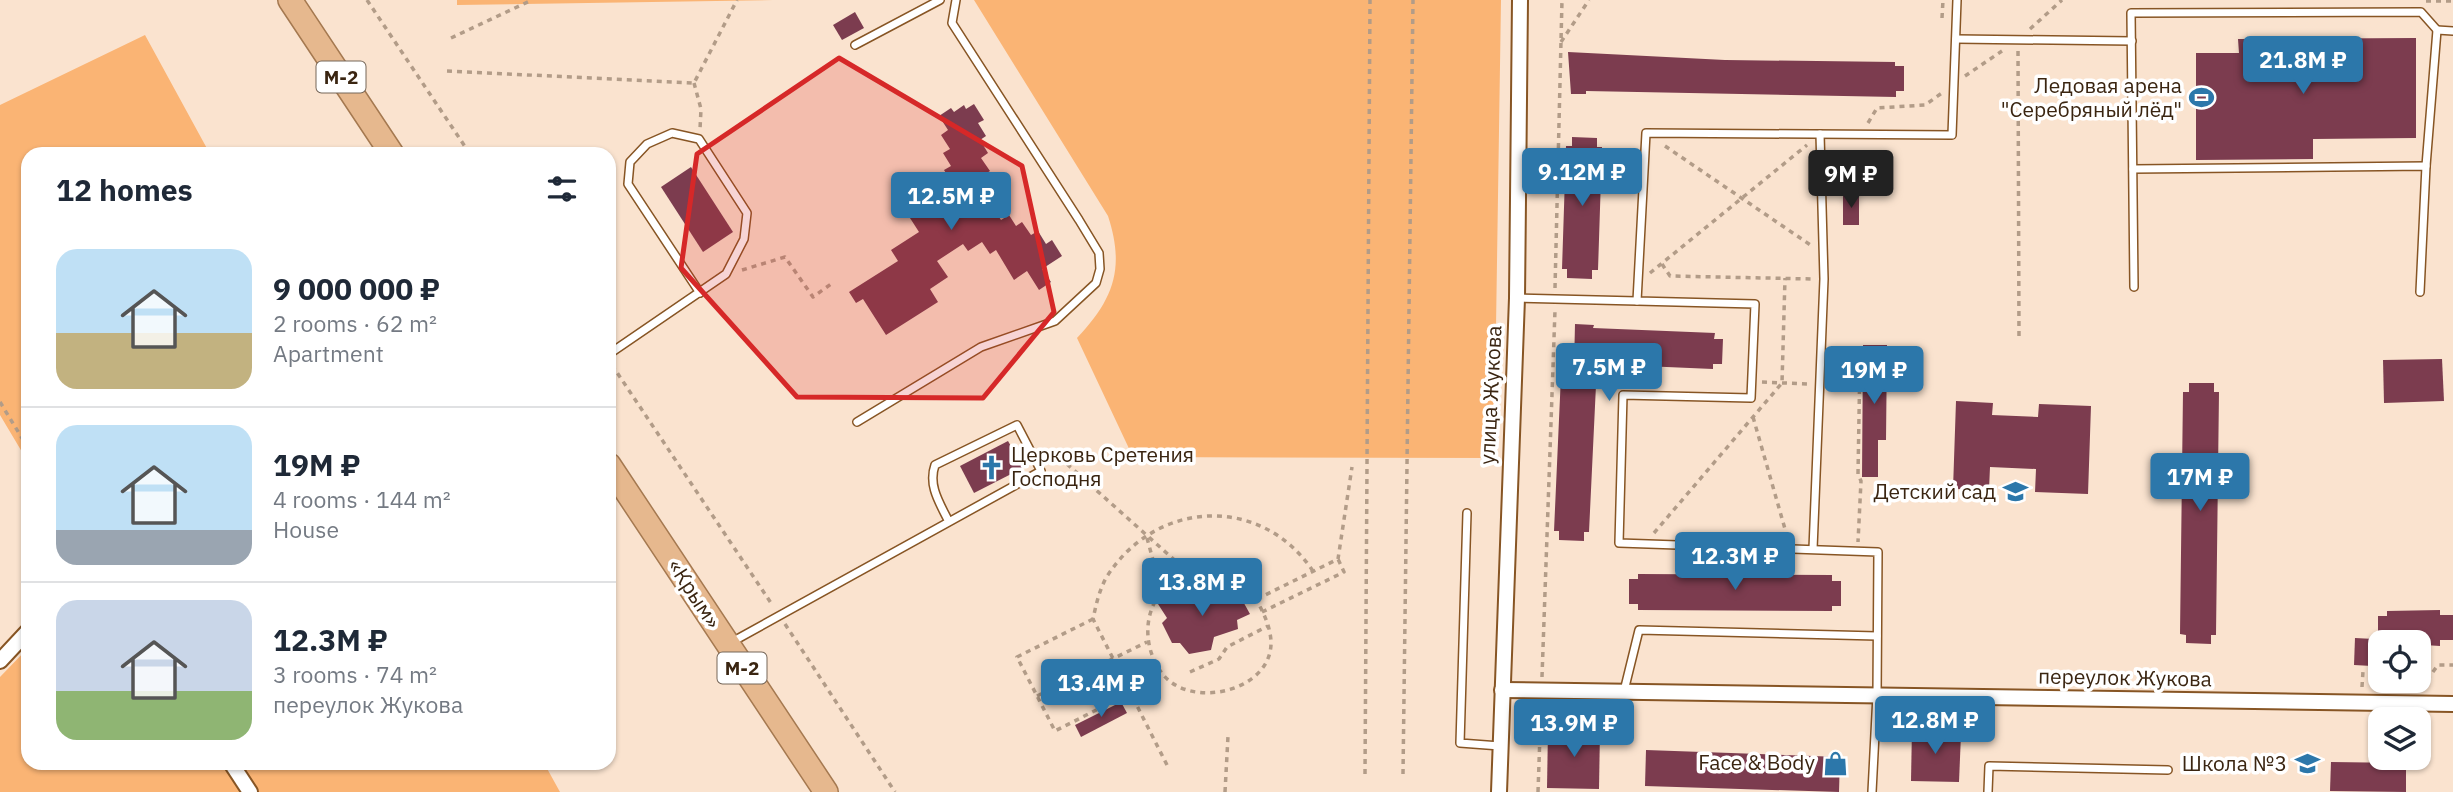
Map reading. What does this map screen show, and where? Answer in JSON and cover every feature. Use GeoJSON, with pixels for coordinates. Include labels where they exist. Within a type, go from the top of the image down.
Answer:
{"type":"FeatureCollection","features":[{"type":"Feature","properties":{"kind":"highway","name":"М-2"},"geometry":{"type":"LineString","coordinates":[[290,0],[387,147]]}},
{"type":"Feature","properties":{"kind":"highway","name":"М-2"},"geometry":{"type":"LineString","coordinates":[[307,5],[398,147]]}},
{"type":"Feature","properties":{"kind":"highway","name":"«Крым»"},"geometry":{"type":"LineString","coordinates":[[616,476],[826,792]]}},
{"type":"Feature","properties":{"kind":"highway","name":"«Крым»"},"geometry":{"type":"LineString","coordinates":[[616,493],[814,792]]}},
{"type":"Feature","properties":{"kind":"street","name":"улица Жукова"},"geometry":{"type":"LineString","coordinates":[[1499,792],[1517,298],[1520,0]]}},
{"type":"Feature","properties":{"kind":"street"},"geometry":{"type":"LineString","coordinates":[[0,661],[21,638]]}},
{"type":"Feature","properties":{"kind":"street","name":"переулок Жукова"},"geometry":{"type":"LineString","coordinates":[[1502,690],[2453,704]]}},
{"type":"Feature","properties":{"kind":"street"},"geometry":{"type":"LineString","coordinates":[[236,770],[250,792]]}},
{"type":"Feature","properties":{"kind":"lane"},"geometry":{"type":"LineString","coordinates":[[855,45],[940,0]]}},
{"type":"Feature","properties":{"kind":"lane"},"geometry":{"type":"LineString","coordinates":[[857,422],[981,347],[1055,321],[1096,283],[1100,269],[1099,253],[952,23],[956,0]]}},
{"type":"Feature","properties":{"kind":"lane"},"geometry":{"type":"LineString","coordinates":[[1637,301],[1646,133],[1952,135],[1957,0]]}},
{"type":"Feature","properties":{"kind":"lane"},"geometry":{"type":"LineString","coordinates":[[2134,287],[2132,13],[2421,12],[2437,30],[2453,31]]}},
{"type":"Feature","properties":{"kind":"lane"},"geometry":{"type":"LineString","coordinates":[[2420,292],[2426,166],[2437,30]]}},
{"type":"Feature","properties":{"kind":"lane"},"geometry":{"type":"LineString","coordinates":[[1956,39],[2132,41]]}},
{"type":"Feature","properties":{"kind":"lane"},"geometry":{"type":"LineString","coordinates":[[616,349],[701,292],[726,274],[744,239],[747,214],[699,139],[672,133],[647,144],[630,162],[628,184],[701,292]]}},
{"type":"Feature","properties":{"kind":"lane"},"geometry":{"type":"LineString","coordinates":[[1813,549],[1824,279],[1821,134]]}},
{"type":"Feature","properties":{"kind":"lane"},"geometry":{"type":"LineString","coordinates":[[2133,169],[2426,166]]}},
{"type":"Feature","properties":{"kind":"lane"},"geometry":{"type":"LineString","coordinates":[[1517,298],[1755,304],[1751,398],[1623,395],[1619,543],[1878,552],[1877,695],[1872,792]]}},
{"type":"Feature","properties":{"kind":"lane"},"geometry":{"type":"LineString","coordinates":[[726,645],[1041,471],[1017,425],[935,466],[931,476],[934,491],[948,520]]}},
{"type":"Feature","properties":{"kind":"lane"},"geometry":{"type":"LineString","coordinates":[[1467,513],[1460,743],[1500,746]]}},
{"type":"Feature","properties":{"kind":"lane"},"geometry":{"type":"LineString","coordinates":[[1624,691],[1639,631],[1877,636]]}},
{"type":"Feature","properties":{"kind":"lane"},"geometry":{"type":"LineString","coordinates":[[1988,792],[1989,766],[2168,770]]}},
{"type":"Feature","properties":{"kind":"path"},"geometry":{"type":"LineString","coordinates":[[367,0],[465,147]]}},
{"type":"Feature","properties":{"kind":"path"},"geometry":{"type":"LineString","coordinates":[[451,38],[532,0]]}},
{"type":"Feature","properties":{"kind":"path"},"geometry":{"type":"LineString","coordinates":[[699,139],[701,109],[694,83],[737,0]]}},
{"type":"Feature","properties":{"kind":"path"},"geometry":{"type":"LineString","coordinates":[[1366,774],[1370,0]]}},
{"type":"Feature","properties":{"kind":"path"},"geometry":{"type":"LineString","coordinates":[[1403,774],[1413,0]]}},
{"type":"Feature","properties":{"kind":"path"},"geometry":{"type":"LineString","coordinates":[[1538,792],[1562,0]]}},
{"type":"Feature","properties":{"kind":"path"},"geometry":{"type":"LineString","coordinates":[[1561,42],[1589,0]]}},
{"type":"Feature","properties":{"kind":"path"},"geometry":{"type":"LineString","coordinates":[[2018,40],[2019,339]]}},
{"type":"Feature","properties":{"kind":"path"},"geometry":{"type":"LineString","coordinates":[[447,71],[694,83]]}},
{"type":"Feature","properties":{"kind":"path"},"geometry":{"type":"LineString","coordinates":[[1646,133],[1824,254]]}},
{"type":"Feature","properties":{"kind":"path"},"geometry":{"type":"LineString","coordinates":[[1638,283],[1821,134]]}},
{"type":"Feature","properties":{"kind":"path"},"geometry":{"type":"LineString","coordinates":[[726,274],[785,257],[813,297],[831,284]]}},
{"type":"Feature","properties":{"kind":"path"},"geometry":{"type":"LineString","coordinates":[[1662,264],[1670,276],[1824,279]]}},
{"type":"Feature","properties":{"kind":"path"},"geometry":{"type":"LineString","coordinates":[[1644,544],[1782,383],[1785,278]]}},
{"type":"Feature","properties":{"kind":"path"},"geometry":{"type":"LineString","coordinates":[[1821,359],[1860,359],[1858,474],[1861,481],[1858,551]]}},
{"type":"Feature","properties":{"kind":"path"},"geometry":{"type":"LineString","coordinates":[[616,372],[895,792]]}},
{"type":"Feature","properties":{"kind":"path"},"geometry":{"type":"LineString","coordinates":[[1752,382],[1820,384]]}},
{"type":"Feature","properties":{"kind":"path"},"geometry":{"type":"LineString","coordinates":[[0,402],[21,436]]}},
{"type":"Feature","properties":{"kind":"path"},"geometry":{"type":"LineString","coordinates":[[1753,417],[1790,548]]}},
{"type":"Feature","properties":{"kind":"path"},"geometry":{"type":"LineString","coordinates":[[1067,464],[1189,573]]}},
{"type":"Feature","properties":{"kind":"path"},"geometry":{"type":"LineString","coordinates":[[1262,612],[1344,572],[1338,559],[1352,467]]}},
{"type":"Feature","properties":{"kind":"path"},"geometry":{"type":"LineString","coordinates":[[1167,765],[1093,619],[1107,577],[1147,536],[1162,526],[1189,517],[1238,518],[1259,524],[1281,536],[1301,553],[1313,571]]}},
{"type":"Feature","properties":{"kind":"path"},"geometry":{"type":"LineString","coordinates":[[1147,536],[1162,593]]}},
{"type":"Feature","properties":{"kind":"path"},"geometry":{"type":"LineString","coordinates":[[1256,600],[1338,559]]}},
{"type":"Feature","properties":{"kind":"path"},"geometry":{"type":"LineString","coordinates":[[1207,568],[1223,568],[1237,575],[1256,600],[1268,626],[1271,642],[1263,668],[1251,680],[1234,688],[1200,693],[1178,688],[1163,676],[1151,658],[1147,642],[1147,622],[1153,606],[1171,582],[1189,573],[1207,568]]}},
{"type":"Feature","properties":{"kind":"path"},"geometry":{"type":"LineString","coordinates":[[1093,619],[1017,657],[1055,731],[1163,676]]}},
{"type":"Feature","properties":{"kind":"path"},"geometry":{"type":"LineString","coordinates":[[1190,673],[1219,659],[1227,647],[1268,626]]}},
{"type":"Feature","properties":{"kind":"path"},"geometry":{"type":"LineString","coordinates":[[1037,696],[1147,642]]}},
{"type":"Feature","properties":{"kind":"path"},"geometry":{"type":"LineString","coordinates":[[2431,674],[2438,665],[2453,665]]}},
{"type":"Feature","properties":{"kind":"path"},"geometry":{"type":"LineString","coordinates":[[2362,688],[2363,671]]}},
{"type":"Feature","properties":{"kind":"path"},"geometry":{"type":"LineString","coordinates":[[1226,792],[1228,736]]}},
{"type":"Feature","properties":{"kind":"highlighted area"},"geometry":{"type":"Polygon","coordinates":[[[839,58],[1022,166],[1054,312],[983,398],[797,397],[681,268],[697,154],[839,58]]]}},
{"type":"Feature","properties":{"kind":"shaded area"},"geometry":{"type":"Polygon","coordinates":[[[457,0],[773,0],[457,5],[457,0]]]}},
{"type":"Feature","properties":{"kind":"shaded area"},"geometry":{"type":"Polygon","coordinates":[[[974,0],[1501,0],[1494,458],[1133,457],[1077,338],[1100,310],[1113,282],[1116,252],[1108,216],[974,0]]]}},
{"type":"Feature","properties":{"kind":"shaded area"},"geometry":{"type":"Polygon","coordinates":[[[145,35],[206,147],[21,147],[21,450],[0,415],[0,105],[145,35]]]}},
{"type":"Feature","properties":{"kind":"shaded area"},"geometry":{"type":"Polygon","coordinates":[[[21,655],[21,770],[548,770],[560,792],[0,792],[0,677],[21,655]]]}},
{"type":"Feature","properties":{"kind":"building"},"geometry":{"type":"Polygon","coordinates":[[[855,12],[864,28],[842,40],[833,25],[855,12]]]}},
{"type":"Feature","properties":{"kind":"building"},"geometry":{"type":"Polygon","coordinates":[[[2416,38],[2416,138],[2313,139],[2313,159],[2196,160],[2196,53],[2239,53],[2238,39],[2416,38]]]}},
{"type":"Feature","properties":{"kind":"building"},"geometry":{"type":"Polygon","coordinates":[[[1568,52],[1725,60],[1895,62],[1895,66],[1904,66],[1904,91],[1896,91],[1896,97],[1586,91],[1586,94],[1571,94],[1568,52]]]}},
{"type":"Feature","properties":{"kind":"building"},"geometry":{"type":"Polygon","coordinates":[[[974,104],[984,120],[978,123],[986,136],[980,140],[988,153],[981,158],[990,171],[967,185],[984,211],[992,206],[1001,220],[1009,215],[1016,226],[1022,222],[1031,235],[1038,231],[1046,244],[1052,240],[1062,256],[1042,269],[1051,282],[1039,290],[1027,271],[1014,280],[996,250],[990,254],[982,242],[968,251],[963,244],[937,261],[948,277],[930,289],[938,302],[886,335],[863,299],[856,303],[849,292],[898,261],[891,250],[919,232],[901,204],[947,175],[944,170],[951,166],[943,153],[950,149],[941,135],[948,130],[939,116],[951,108],[954,112],[964,105],[966,109],[974,104]]]}},
{"type":"Feature","properties":{"kind":"building"},"geometry":{"type":"Polygon","coordinates":[[[1572,137],[1597,138],[1597,147],[1602,147],[1598,270],[1592,270],[1592,279],[1567,278],[1567,269],[1562,269],[1566,146],[1572,146],[1572,137]]]}},
{"type":"Feature","properties":{"kind":"building"},"geometry":{"type":"Polygon","coordinates":[[[691,167],[733,232],[703,252],[661,187],[691,167]]]}},
{"type":"Feature","properties":{"kind":"building"},"geometry":{"type":"Polygon","coordinates":[[[1843,196],[1859,196],[1859,225],[1843,225],[1843,196]]]}},
{"type":"Feature","properties":{"kind":"building"},"geometry":{"type":"Polygon","coordinates":[[[1575,324],[1594,325],[1593,328],[1715,333],[1714,339],[1723,339],[1722,364],[1713,364],[1713,369],[1597,364],[1589,532],[1584,532],[1584,541],[1559,540],[1559,531],[1554,531],[1561,375],[1566,375],[1567,367],[1574,367],[1575,324]]]}},
{"type":"Feature","properties":{"kind":"building"},"geometry":{"type":"Polygon","coordinates":[[[1863,345],[1887,345],[1886,440],[1878,440],[1878,477],[1862,477],[1863,345]]]}},
{"type":"Feature","properties":{"kind":"building"},"geometry":{"type":"Polygon","coordinates":[[[2442,359],[2444,401],[2384,403],[2383,360],[2442,359]]]}},
{"type":"Feature","properties":{"kind":"building"},"geometry":{"type":"Polygon","coordinates":[[[2189,383],[2214,383],[2214,392],[2219,392],[2216,635],[2211,635],[2211,644],[2186,643],[2186,635],[2180,634],[2183,392],[2189,392],[2189,383]]]}},
{"type":"Feature","properties":{"kind":"building"},"geometry":{"type":"Polygon","coordinates":[[[1956,401],[1993,403],[1992,415],[2038,417],[2039,404],[2091,406],[2088,494],[2035,492],[2036,469],[1990,467],[1989,490],[1953,489],[1956,401]]]}},
{"type":"Feature","properties":{"kind":"building","name":"Церковь Сретения Господня"},"geometry":{"type":"Polygon","coordinates":[[[1008,441],[1023,468],[974,493],[960,466],[1008,441]]]}},
{"type":"Feature","properties":{"kind":"building"},"geometry":{"type":"Polygon","coordinates":[[[1638,574],[1832,575],[1832,581],[1841,581],[1841,606],[1832,606],[1832,611],[1638,610],[1638,604],[1629,604],[1629,579],[1638,579],[1638,574]]]}},
{"type":"Feature","properties":{"kind":"building"},"geometry":{"type":"Polygon","coordinates":[[[1235,587],[1250,614],[1237,620],[1238,629],[1214,637],[1211,650],[1189,654],[1180,643],[1172,643],[1162,623],[1167,618],[1158,604],[1184,592],[1195,599],[1223,588],[1226,593],[1235,587]]]}},
{"type":"Feature","properties":{"kind":"building"},"geometry":{"type":"Polygon","coordinates":[[[2440,610],[2440,615],[2453,615],[2453,640],[2440,640],[2440,646],[2431,645],[2431,630],[2378,630],[2378,616],[2387,616],[2387,611],[2440,610]]]}},
{"type":"Feature","properties":{"kind":"building"},"geometry":{"type":"Polygon","coordinates":[[[2355,638],[2368,639],[2368,666],[2354,665],[2355,638]]]}},
{"type":"Feature","properties":{"kind":"building"},"geometry":{"type":"Polygon","coordinates":[[[1121,702],[1127,713],[1081,737],[1075,725],[1121,702]]]}},
{"type":"Feature","properties":{"kind":"building"},"geometry":{"type":"Polygon","coordinates":[[[1912,728],[1961,734],[1959,782],[1911,781],[1912,728]]]}},
{"type":"Feature","properties":{"kind":"building"},"geometry":{"type":"Polygon","coordinates":[[[1548,730],[1600,730],[1599,789],[1547,788],[1548,730]]]}},
{"type":"Feature","properties":{"kind":"building"},"geometry":{"type":"Polygon","coordinates":[[[1646,750],[1840,757],[1839,792],[1645,786],[1646,750]]]}},
{"type":"Feature","properties":{"kind":"building"},"geometry":{"type":"Polygon","coordinates":[[[2331,762],[2368,762],[2368,770],[2406,770],[2406,792],[2330,791],[2331,762]]]}},
{"type":"Feature","properties":{"kind":"place","name":"Ледовая арена \"Серебряный лёд\""},"geometry":{"type":"Point","coordinates":[2202,98]}},
{"type":"Feature","properties":{"kind":"place","name":"Церковь Сретения Господня"},"geometry":{"type":"Point","coordinates":[991,467]}},
{"type":"Feature","properties":{"kind":"place","name":"Детский сад"},"geometry":{"type":"Point","coordinates":[2016,492]}},
{"type":"Feature","properties":{"kind":"place","name":"Face & Body"},"geometry":{"type":"Point","coordinates":[1835,763]}},
{"type":"Feature","properties":{"kind":"place","name":"Школа №3"},"geometry":{"type":"Point","coordinates":[2307,764]}}]}
